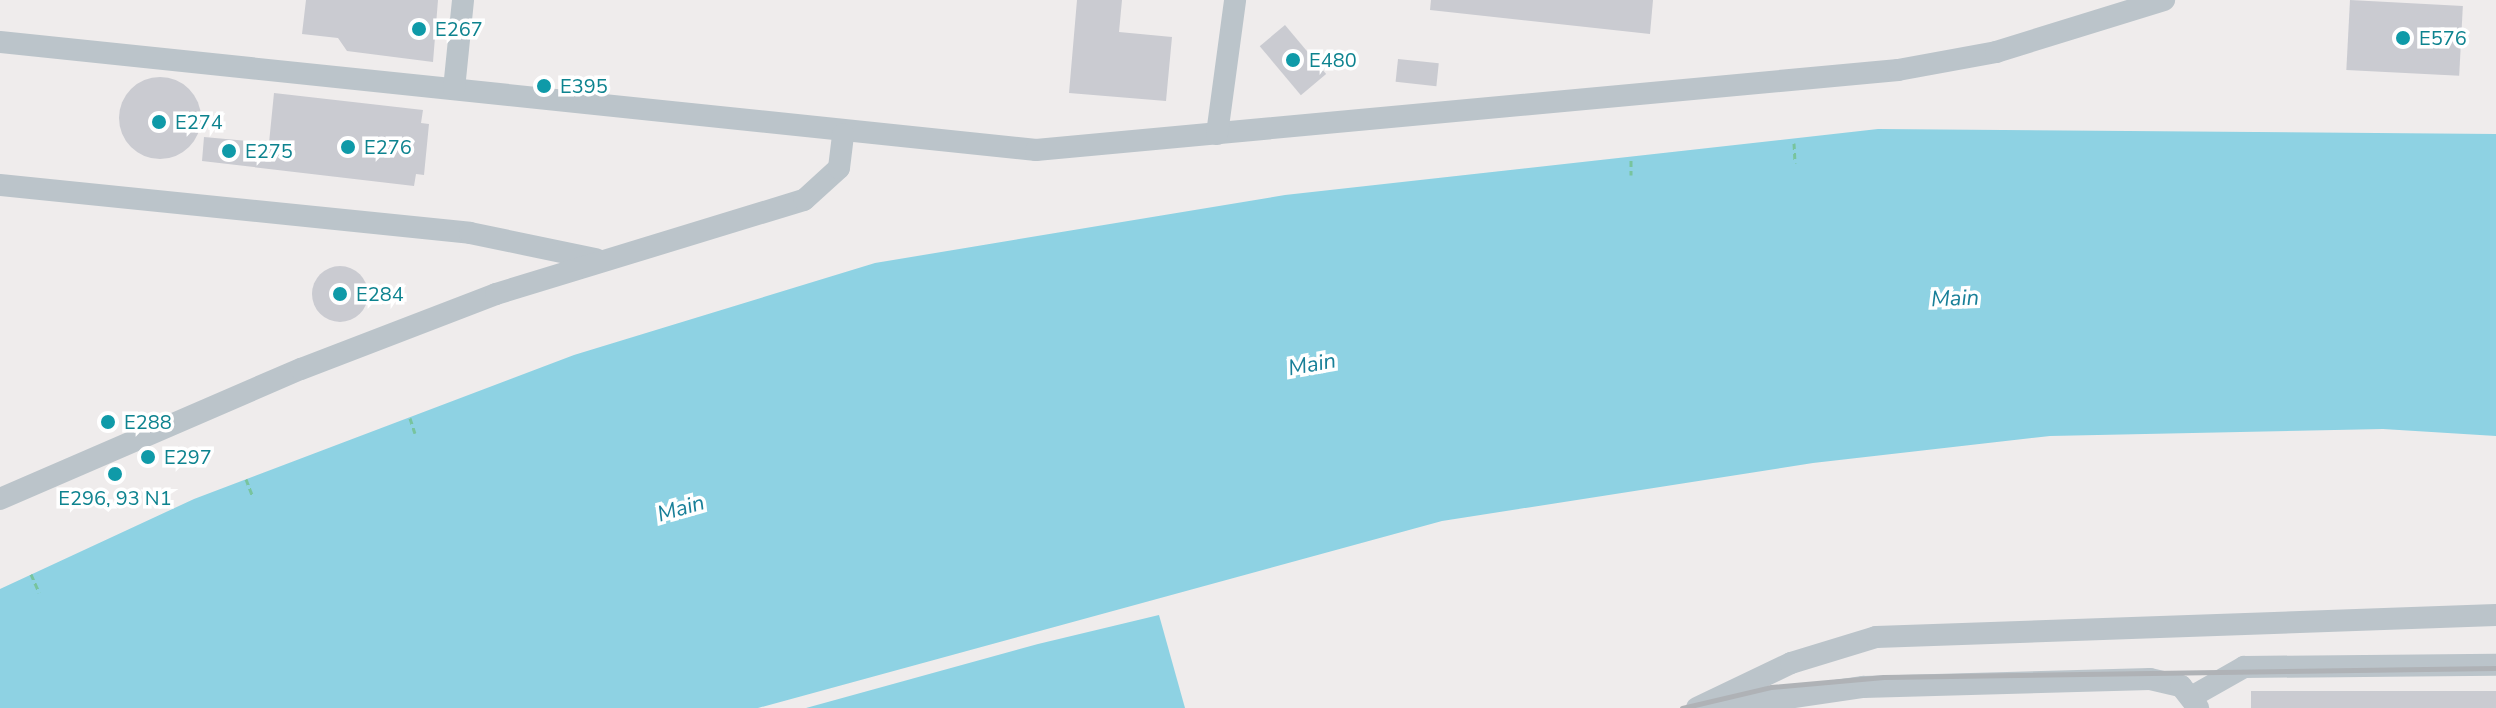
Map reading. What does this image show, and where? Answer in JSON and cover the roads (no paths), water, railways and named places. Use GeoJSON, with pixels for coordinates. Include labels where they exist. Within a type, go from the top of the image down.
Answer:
{"type":"FeatureCollection","features":[{"type":"Feature","properties":{"kind":"street"},"geometry":{"type":"LineString","coordinates":[[454,89],[463,0]]}},
{"type":"Feature","properties":{"kind":"street"},"geometry":{"type":"LineString","coordinates":[[1217,134],[1235,0]]}},
{"type":"Feature","properties":{"kind":"street"},"geometry":{"type":"LineString","coordinates":[[0,42],[454,89],[843,134],[1036,150],[1951,63],[2164,0]]}},
{"type":"Feature","properties":{"kind":"street"},"geometry":{"type":"LineString","coordinates":[[0,499],[301,369],[597,259],[819,193],[839,168],[843,134]]}},
{"type":"Feature","properties":{"kind":"street"},"geometry":{"type":"LineString","coordinates":[[0,185],[470,233],[597,259]]}},
{"type":"Feature","properties":{"kind":"street"},"geometry":{"type":"LineString","coordinates":[[1697,708],[1791,663],[1876,637],[2496,615]]}},
{"type":"Feature","properties":{"kind":"street"},"geometry":{"type":"LineString","coordinates":[[1720,708],[1863,687],[2150,679],[2181,686],[2195,702],[2244,667],[2496,665]]}},
{"type":"Feature","properties":{"kind":"water","name":"Main"},"geometry":{"type":"Polygon","coordinates":[[[1878,129],[2496,134],[2496,436],[2383,429],[2050,436],[1813,463],[1442,521],[758,708],[0,708],[0,589],[194,499],[574,355],[875,263],[1285,195],[1878,129]]]}},
{"type":"Feature","properties":{"kind":"water"},"geometry":{"type":"Polygon","coordinates":[[[1159,615],[1185,708],[806,708],[1038,644],[1159,615]]]}},
{"type":"Feature","properties":{"kind":"railway"},"geometry":{"type":"LineString","coordinates":[[1682,708],[1771,687],[1884,677],[2496,668]]}},
{"type":"Feature","properties":{"kind":"place","name":"E267"},"geometry":{"type":"Point","coordinates":[419,29]}},
{"type":"Feature","properties":{"kind":"place","name":"E576"},"geometry":{"type":"Point","coordinates":[2403,38]}},
{"type":"Feature","properties":{"kind":"place","name":"E480"},"geometry":{"type":"Point","coordinates":[1293,60]}},
{"type":"Feature","properties":{"kind":"place","name":"E395"},"geometry":{"type":"Point","coordinates":[544,86]}},
{"type":"Feature","properties":{"kind":"place","name":"E274"},"geometry":{"type":"Point","coordinates":[159,122]}},
{"type":"Feature","properties":{"kind":"place","name":"E276"},"geometry":{"type":"Point","coordinates":[348,147]}},
{"type":"Feature","properties":{"kind":"place","name":"E275"},"geometry":{"type":"Point","coordinates":[229,151]}},
{"type":"Feature","properties":{"kind":"place","name":"E284"},"geometry":{"type":"Point","coordinates":[340,294]}},
{"type":"Feature","properties":{"kind":"place","name":"E288"},"geometry":{"type":"Point","coordinates":[108,422]}},
{"type":"Feature","properties":{"kind":"place","name":"E297"},"geometry":{"type":"Point","coordinates":[148,457]}},
{"type":"Feature","properties":{"kind":"place","name":"E296, 93 N1"},"geometry":{"type":"Point","coordinates":[115,474]}}]}
